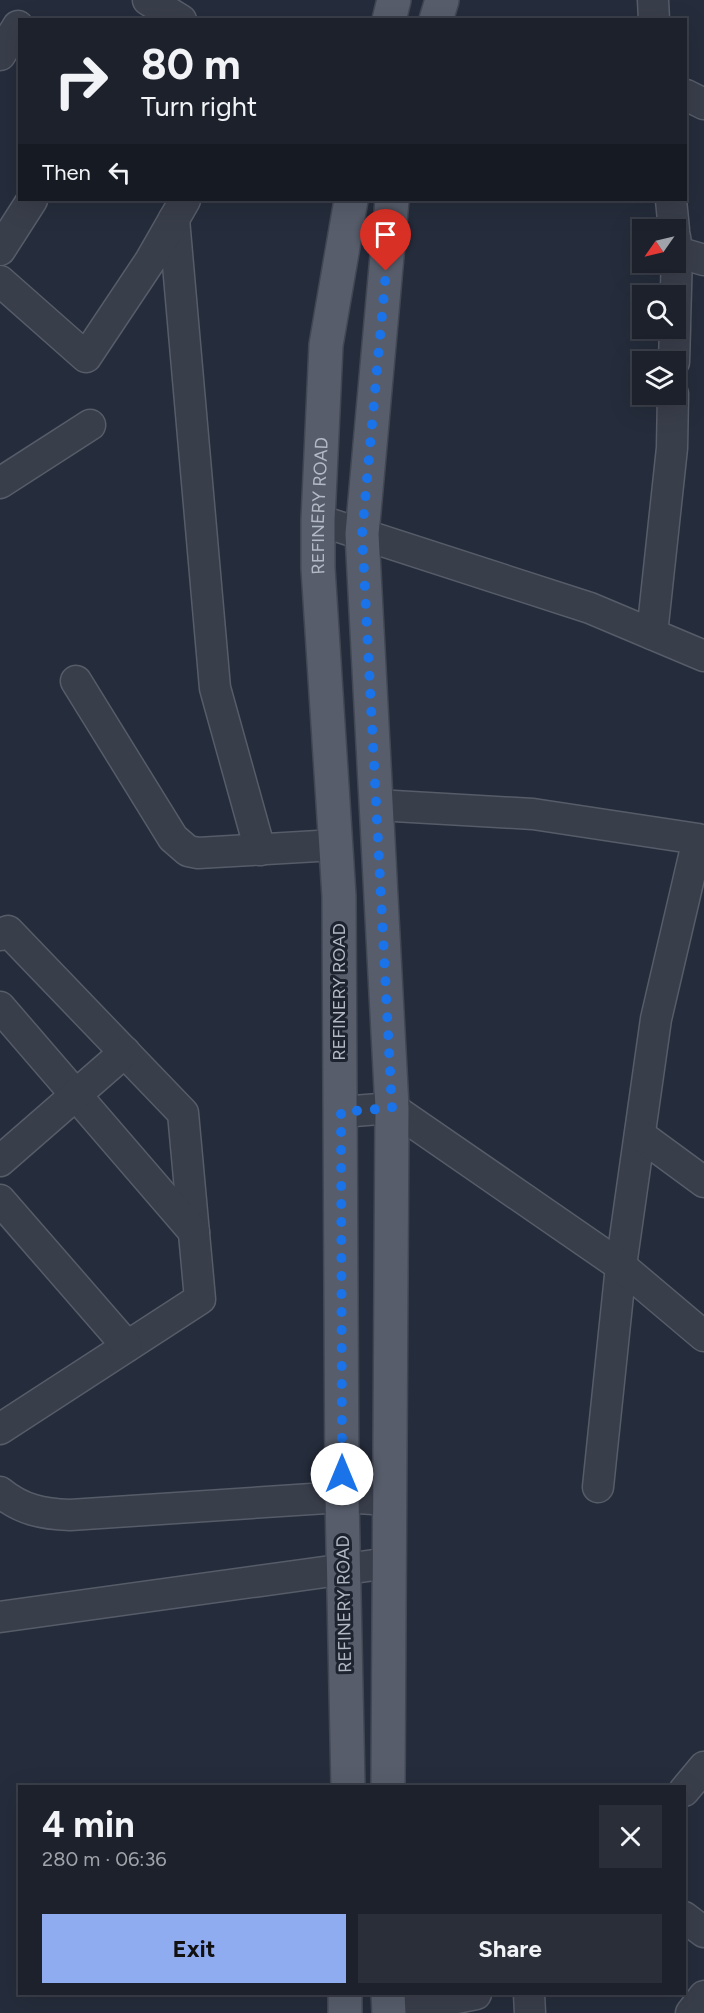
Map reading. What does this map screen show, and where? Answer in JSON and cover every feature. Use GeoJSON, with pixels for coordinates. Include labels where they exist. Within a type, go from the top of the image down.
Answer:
{"type":"FeatureCollection","features":[{"type":"Feature","properties":{"kind":"main road"},"geometry":{"type":"LineString","coordinates":[[389,18],[394,0]]}},
{"type":"Feature","properties":{"kind":"main road","name":"REFINERY ROAD"},"geometry":{"type":"LineString","coordinates":[[348,1785],[342,1497],[339,896],[318,568],[318,520],[326,345],[351,201]]}},
{"type":"Feature","properties":{"kind":"main road"},"geometry":{"type":"LineString","coordinates":[[388,1785],[392,1108],[362,534],[392,201]]}},
{"type":"Feature","properties":{"kind":"main road"},"geometry":{"type":"LineString","coordinates":[[345,1995],[345,2013]]}},
{"type":"Feature","properties":{"kind":"street"},"geometry":{"type":"LineString","coordinates":[[148,0],[178,18]]}},
{"type":"Feature","properties":{"kind":"street"},"geometry":{"type":"LineString","coordinates":[[653,0],[654,18]]}},
{"type":"Feature","properties":{"kind":"street"},"geometry":{"type":"LineString","coordinates":[[0,56],[18,26]]}},
{"type":"Feature","properties":{"kind":"street"},"geometry":{"type":"LineString","coordinates":[[687,96],[704,104]]}},
{"type":"Feature","properties":{"kind":"street"},"geometry":{"type":"LineString","coordinates":[[0,250],[31,201]]}},
{"type":"Feature","properties":{"kind":"street"},"geometry":{"type":"LineString","coordinates":[[671,201],[676,219]]}},
{"type":"Feature","properties":{"kind":"street"},"geometry":{"type":"LineString","coordinates":[[0,281],[86,357],[150,261],[179,209]]}},
{"type":"Feature","properties":{"kind":"street"},"geometry":{"type":"LineString","coordinates":[[179,209],[215,688],[260,850]]}},
{"type":"Feature","properties":{"kind":"street"},"geometry":{"type":"LineString","coordinates":[[652,634],[672,448],[673,405]]}},
{"type":"Feature","properties":{"kind":"street"},"geometry":{"type":"LineString","coordinates":[[0,483],[90,425]]}},
{"type":"Feature","properties":{"kind":"street"},"geometry":{"type":"LineString","coordinates":[[318,520],[590,608],[704,656]]}},
{"type":"Feature","properties":{"kind":"street"},"geometry":{"type":"LineString","coordinates":[[76,681],[173,838],[188,851],[198,854],[336,845]]}},
{"type":"Feature","properties":{"kind":"street"},"geometry":{"type":"LineString","coordinates":[[377,805],[533,814],[698,839],[656,1019],[621,1266],[598,1487]]}},
{"type":"Feature","properties":{"kind":"street"},"geometry":{"type":"LineString","coordinates":[[0,935],[8,931],[183,1113],[200,1299],[0,1429]]}},
{"type":"Feature","properties":{"kind":"street"},"geometry":{"type":"LineString","coordinates":[[0,1007],[194,1232]]}},
{"type":"Feature","properties":{"kind":"street"},"geometry":{"type":"LineString","coordinates":[[0,1161],[125,1052]]}},
{"type":"Feature","properties":{"kind":"street"},"geometry":{"type":"LineString","coordinates":[[341,1112],[392,1108],[621,1266],[704,1336]]}},
{"type":"Feature","properties":{"kind":"street"},"geometry":{"type":"LineString","coordinates":[[640,1135],[699,1169]]}},
{"type":"Feature","properties":{"kind":"street"},"geometry":{"type":"LineString","coordinates":[[0,1200],[128,1346]]}},
{"type":"Feature","properties":{"kind":"street"},"geometry":{"type":"LineString","coordinates":[[0,1492],[12,1502],[32,1511],[70,1515],[342,1497],[389,1500]]}},
{"type":"Feature","properties":{"kind":"street"},"geometry":{"type":"LineString","coordinates":[[0,1617],[389,1563]]}},
{"type":"Feature","properties":{"kind":"street"},"geometry":{"type":"LineString","coordinates":[[686,1789],[704,1767]]}},
{"type":"Feature","properties":{"kind":"street"},"geometry":{"type":"LineString","coordinates":[[686,1918],[704,1932]]}},
{"type":"Feature","properties":{"kind":"street"},"geometry":{"type":"LineString","coordinates":[[393,2002],[466,1995]]}},
{"type":"Feature","properties":{"kind":"street"},"geometry":{"type":"LineString","coordinates":[[529,1995],[530,2013]]}},
{"type":"Feature","properties":{"kind":"street"},"geometry":{"type":"LineString","coordinates":[[691,2013],[704,1996]]}},
{"type":"Feature","properties":{"kind":"route"},"geometry":{"type":"LineString","coordinates":[[342,1474],[341,1112],[392,1108],[362,534],[386,271]]}}]}
